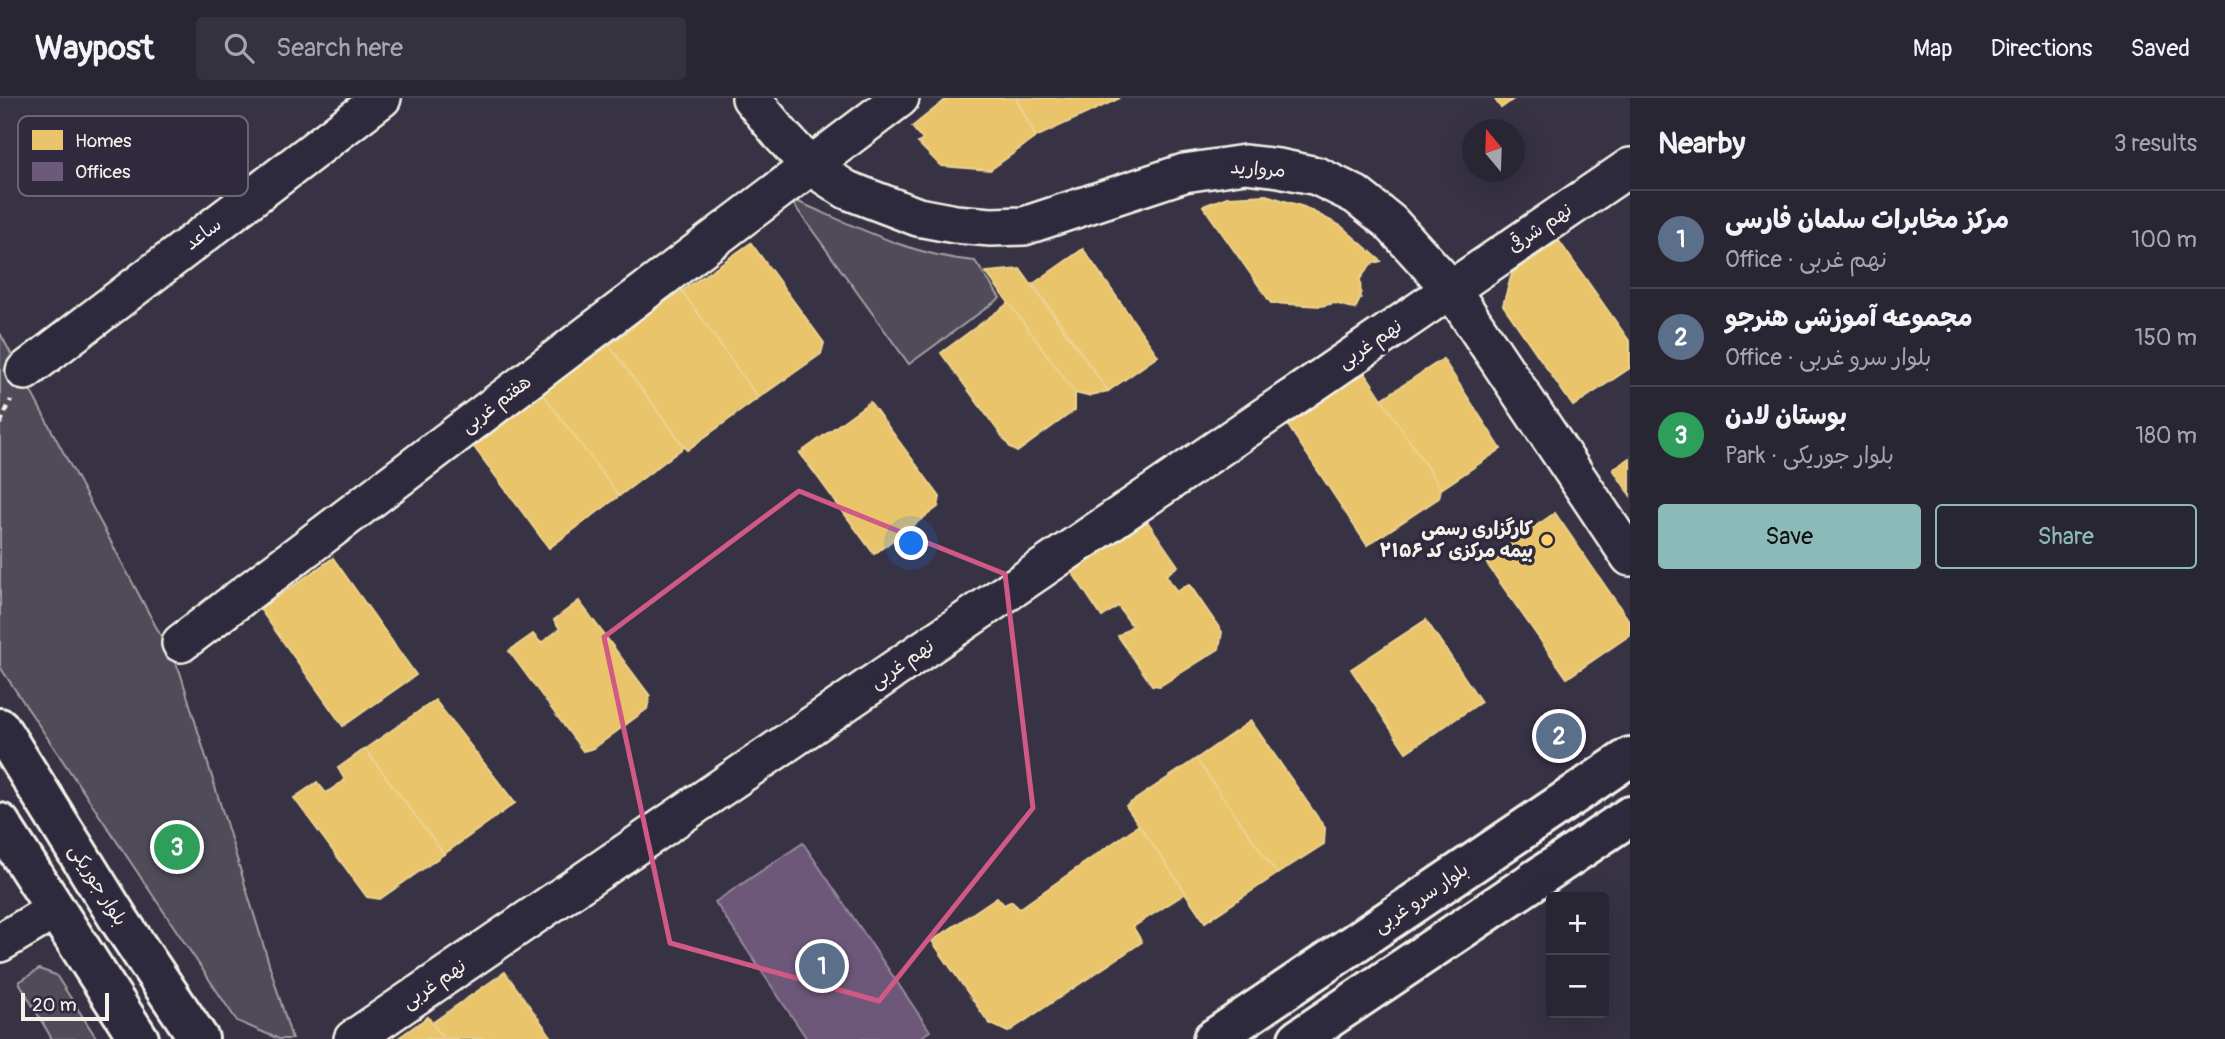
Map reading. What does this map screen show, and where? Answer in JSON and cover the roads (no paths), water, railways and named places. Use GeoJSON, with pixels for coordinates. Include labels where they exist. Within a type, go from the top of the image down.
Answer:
{"type":"FeatureCollection","features":[{"type":"Feature","properties":{"kind":"main road","name":"بلوار جوریکی"},"geometry":{"type":"LineString","coordinates":[[0,728],[120,921],[199,1039]]}},
{"type":"Feature","properties":{"kind":"main road","name":"بلوار سرو غربی"},"geometry":{"type":"LineString","coordinates":[[1213,1039],[1630,757]]}},
{"type":"Feature","properties":{"kind":"main road"},"geometry":{"type":"LineString","coordinates":[[1298,1039],[1630,816]]}},
{"type":"Feature","properties":{"kind":"main road"},"geometry":{"type":"LineString","coordinates":[[0,823],[139,1039]]}},
{"type":"Feature","properties":{"kind":"street","name":"ساعد"},"geometry":{"type":"LineString","coordinates":[[25,371],[382,98]]}},
{"type":"Feature","properties":{"kind":"street","name":"مروارید"},"geometry":{"type":"LineString","coordinates":[[751,98],[810,166],[847,190],[918,217],[955,224],[1024,226],[1184,173],[1245,164],[1317,176],[1356,195],[1390,222],[1451,289],[1630,557]]}},
{"type":"Feature","properties":{"kind":"street","name":"هفتم غربی"},"geometry":{"type":"LineString","coordinates":[[181,643],[900,98]]}},
{"type":"Feature","properties":{"kind":"street","name":"نهم شرقی"},"geometry":{"type":"LineString","coordinates":[[1451,289],[1630,167]]}},
{"type":"Feature","properties":{"kind":"street","name":"نهم غربی"},"geometry":{"type":"LineString","coordinates":[[353,1039],[1451,289]]}},
{"type":"Feature","properties":{"kind":"street"},"geometry":{"type":"LineString","coordinates":[[0,943],[55,911]]}},
{"type":"Feature","properties":{"kind":"place","name":"کارگزاری رسمی بیمه مرکزی کد ۲۱۵۶"},"geometry":{"type":"Point","coordinates":[1547,540]}},
{"type":"Feature","properties":{"kind":"place","name":"مجموعه آموزشی هنرجو"},"geometry":{"type":"Point","coordinates":[1559,736]}},
{"type":"Feature","properties":{"kind":"place","name":"بوستان لادن"},"geometry":{"type":"Point","coordinates":[177,847]}},
{"type":"Feature","properties":{"kind":"place","name":"مرکز مخابرات سلمان فارسی"},"geometry":{"type":"Point","coordinates":[822,966]}}]}
